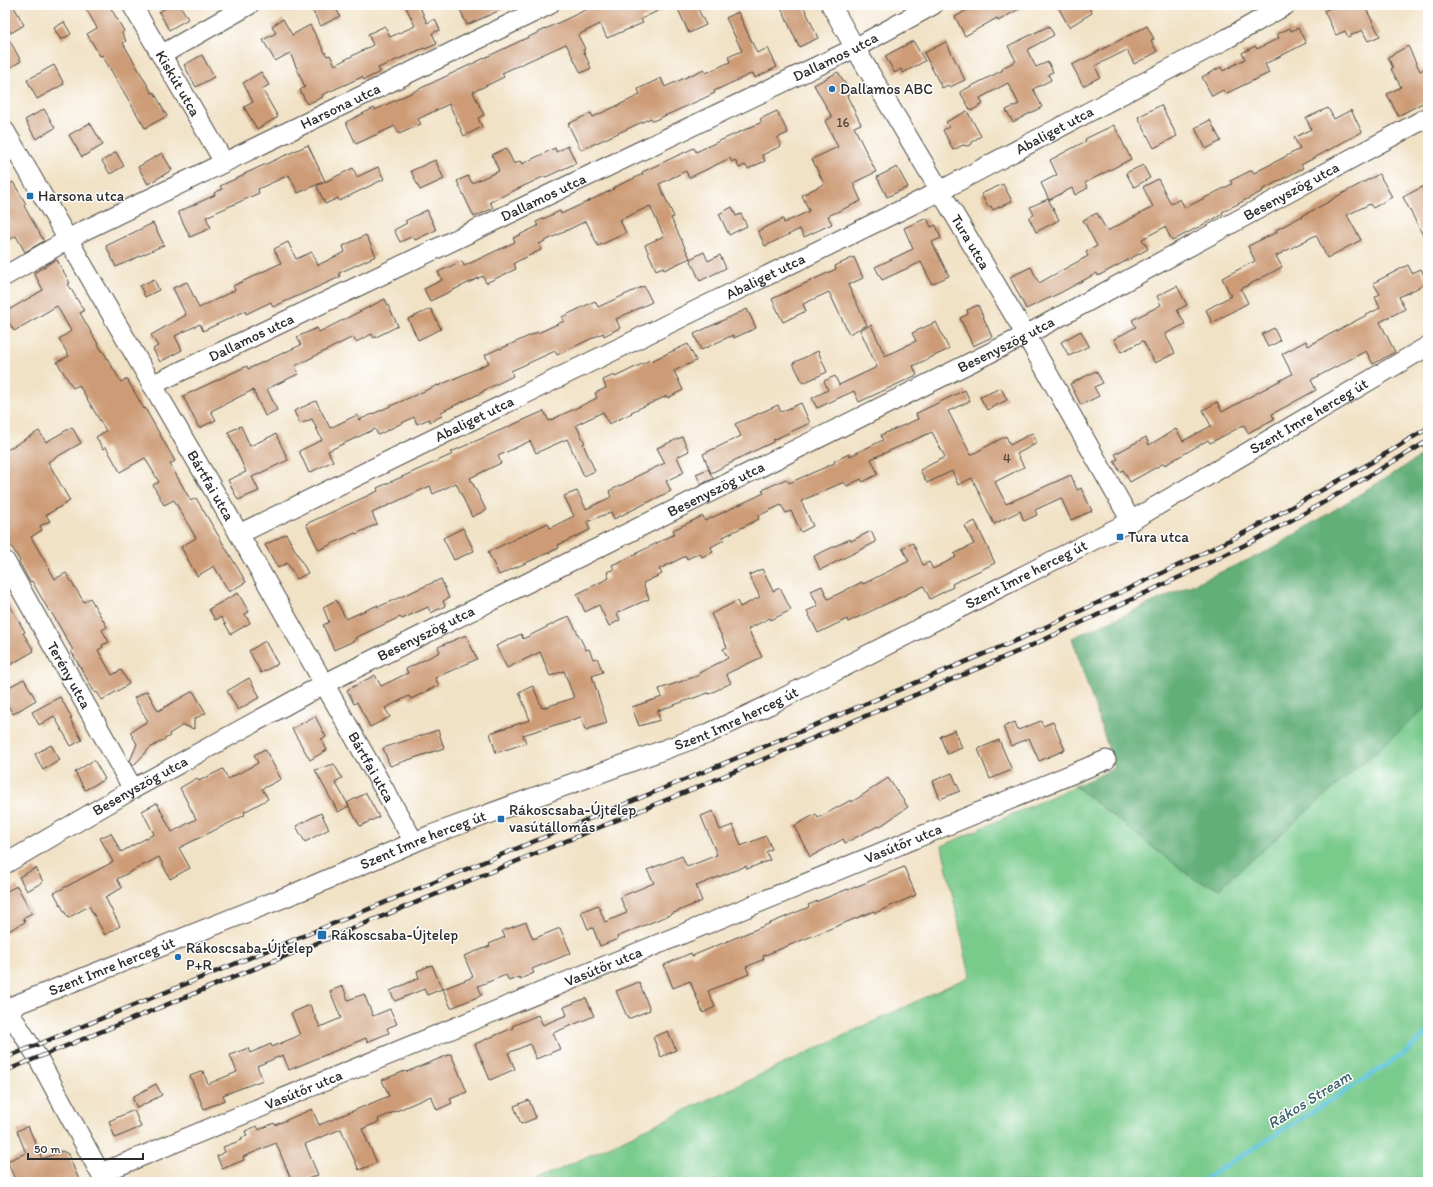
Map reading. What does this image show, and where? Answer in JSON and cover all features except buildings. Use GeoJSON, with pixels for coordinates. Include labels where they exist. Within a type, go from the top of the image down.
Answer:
{"type":"FeatureCollection","features":[{"type":"Feature","properties":{"kind":"street","name":"Kiskút utca"},"geometry":{"type":"LineString","coordinates":[[132,5],[224,162]]}},
{"type":"Feature","properties":{"kind":"street"},"geometry":{"type":"LineString","coordinates":[[161,55],[249,5]]}},
{"type":"Feature","properties":{"kind":"street","name":"Harsona utca"},"geometry":{"type":"LineString","coordinates":[[5,276],[68,239],[549,5]]}},
{"type":"Feature","properties":{"kind":"street","name":"Tura utca"},"geometry":{"type":"LineString","coordinates":[[831,5],[855,48],[1026,335],[1131,521]]}},
{"type":"Feature","properties":{"kind":"street","name":"Dallamos utca"},"geometry":{"type":"LineString","coordinates":[[152,385],[855,48],[933,5]]}},
{"type":"Feature","properties":{"kind":"street","name":"Abaliget utca"},"geometry":{"type":"LineString","coordinates":[[239,534],[940,191],[1228,38],[1286,5]]}},
{"type":"Feature","properties":{"kind":"street","name":"Besenyszög utca"},"geometry":{"type":"LineString","coordinates":[[5,864],[133,789],[324,684],[1026,335],[1428,117]]}},
{"type":"Feature","properties":{"kind":"street","name":"Bártfai utca"},"geometry":{"type":"LineString","coordinates":[[5,131],[239,534],[414,842]]}},
{"type":"Feature","properties":{"kind":"street","name":"Szent Imre herceg út"},"geometry":{"type":"LineString","coordinates":[[6,1007],[298,892],[414,842],[707,734],[769,705],[1131,521],[1428,346]]}},
{"type":"Feature","properties":{"kind":"street","name":"Terény utca"},"geometry":{"type":"LineString","coordinates":[[5,561],[133,789]]}},
{"type":"Feature","properties":{"kind":"street","name":"Vasútőr utca"},"geometry":{"type":"LineString","coordinates":[[103,1177],[1106,760]]}},
{"type":"Feature","properties":{"kind":"street"},"geometry":{"type":"LineString","coordinates":[[6,1007],[32,1048],[103,1177]]}},
{"type":"Feature","properties":{"kind":"green space"},"geometry":{"type":"Polygon","coordinates":[[[1428,452],[1428,706],[1219,888],[1194,879],[1075,786],[1115,768],[1072,638],[1268,551],[1428,452]]]}},
{"type":"Feature","properties":{"kind":"green space"},"geometry":{"type":"Polygon","coordinates":[[[1428,706],[1428,1182],[533,1182],[970,976],[942,846],[1075,786],[1194,879],[1219,888],[1428,706]]]}},
{"type":"Feature","properties":{"kind":"waterway","name":"Rákos Stream"},"geometry":{"type":"LineString","coordinates":[[1200,1182],[1403,1055],[1428,1032]]}},
{"type":"Feature","properties":{"kind":"railway"},"geometry":{"type":"LineString","coordinates":[[5,1058],[701,773],[1022,638],[1177,566],[1254,528],[1372,462],[1428,428]]}},
{"type":"Feature","properties":{"kind":"railway"},"geometry":{"type":"LineString","coordinates":[[5,1071],[705,784],[1026,648],[1182,576],[1259,538],[1319,505],[1428,441]]}},
{"type":"Feature","properties":{"kind":"place","name":"Dallamos ABC"},"geometry":{"type":"Point","coordinates":[832,89]}},
{"type":"Feature","properties":{"kind":"place","name":"Harsona utca"},"geometry":{"type":"Point","coordinates":[30,196]}},
{"type":"Feature","properties":{"kind":"place","name":"Tura utca"},"geometry":{"type":"Point","coordinates":[1120,537]}},
{"type":"Feature","properties":{"kind":"place","name":"Rákoscsaba-Újtelep vasútállomás"},"geometry":{"type":"Point","coordinates":[501,819]}},
{"type":"Feature","properties":{"kind":"place","name":"Rákoscsaba-Újtelep"},"geometry":{"type":"Point","coordinates":[322,935]}},
{"type":"Feature","properties":{"kind":"place","name":"Rákoscsaba-Újtelep P+R"},"geometry":{"type":"Point","coordinates":[178,957]}}]}
